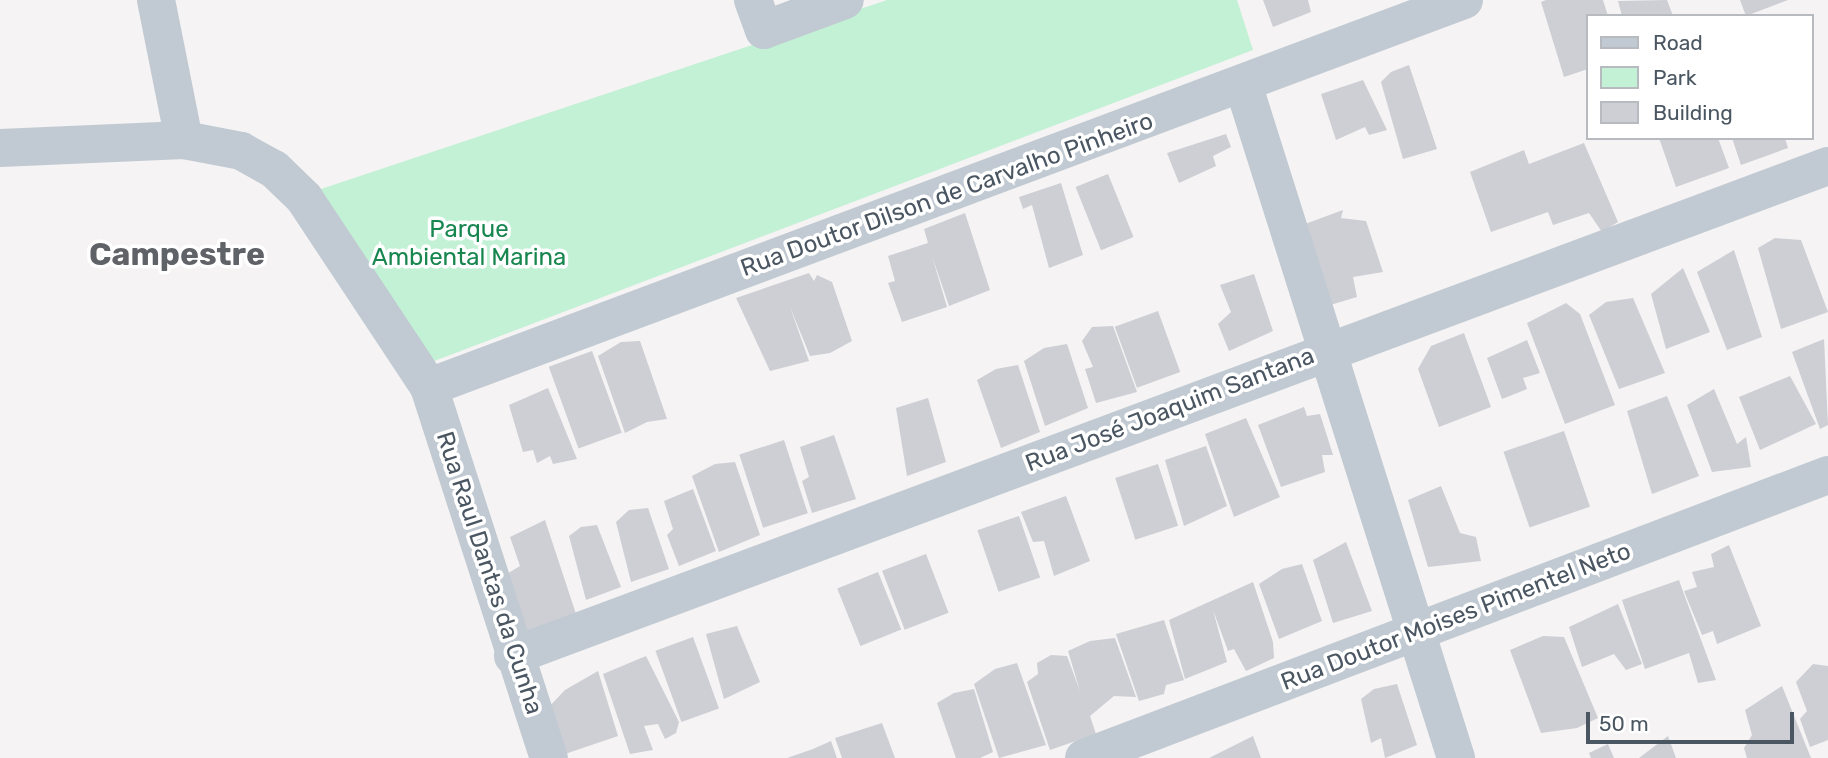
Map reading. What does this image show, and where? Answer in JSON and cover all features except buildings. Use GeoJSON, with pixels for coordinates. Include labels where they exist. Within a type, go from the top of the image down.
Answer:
{"type":"FeatureCollection","features":[{"type":"Feature","properties":{"kind":"street"},"geometry":{"type":"LineString","coordinates":[[156,0],[184,140]]}},
{"type":"Feature","properties":{"kind":"street"},"geometry":{"type":"LineString","coordinates":[[753,0],[764,30],[845,0]]}},
{"type":"Feature","properties":{"kind":"street","name":"Rua Doutor Dilson de Carvalho Pinheiro"},"geometry":{"type":"LineString","coordinates":[[429,387],[1243,85],[1464,0]]}},
{"type":"Feature","properties":{"kind":"street"},"geometry":{"type":"LineString","coordinates":[[1243,85],[1325,352],[1456,758]]}},
{"type":"Feature","properties":{"kind":"street","name":"Rua Raul Dantas da Cunha"},"geometry":{"type":"LineString","coordinates":[[0,148],[184,140],[241,151],[274,169],[304,198],[429,387],[513,656],[550,758]]}},
{"type":"Feature","properties":{"kind":"street","name":"Rua José Joaquim Santana"},"geometry":{"type":"LineString","coordinates":[[513,656],[1828,166]]}},
{"type":"Feature","properties":{"kind":"street","name":"Rua Doutor Moises Pimentel Neto"},"geometry":{"type":"LineString","coordinates":[[1084,758],[1828,475]]}},
{"type":"Feature","properties":{"kind":"green space","name":"Parque Ambiental Marina"},"geometry":{"type":"Polygon","coordinates":[[[887,0],[1237,0],[1253,50],[429,363],[309,193],[887,0]]]}},
{"type":"Feature","properties":{"kind":"district","name":"Campestre"},"geometry":{"type":"Point","coordinates":[177,254]}}]}
